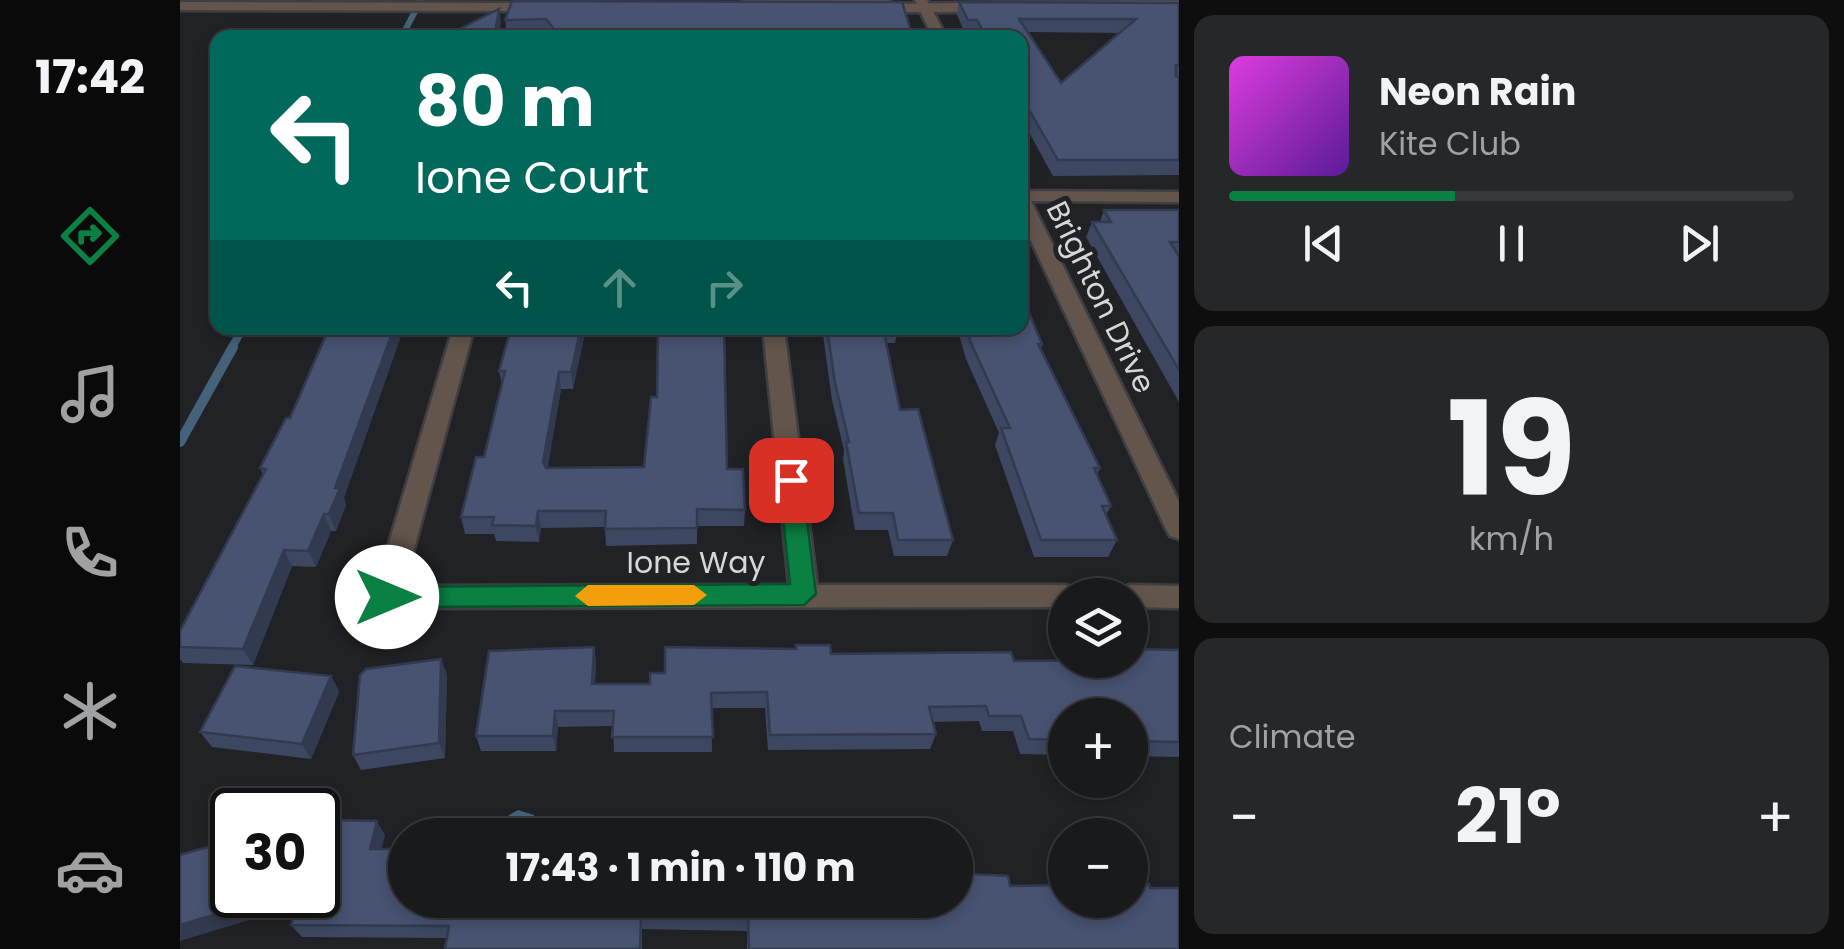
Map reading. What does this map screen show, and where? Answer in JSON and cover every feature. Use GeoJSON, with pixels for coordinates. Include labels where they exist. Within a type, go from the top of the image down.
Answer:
{"type":"FeatureCollection","features":[{"type":"Feature","properties":{"kind":"street"},"geometry":{"type":"LineString","coordinates":[[748,0],[1179,8]]}},
{"type":"Feature","properties":{"kind":"street"},"geometry":{"type":"LineString","coordinates":[[731,8],[1179,1]]}},
{"type":"Feature","properties":{"kind":"street"},"geometry":{"type":"LineString","coordinates":[[183,6],[385,7],[461,3],[556,7]]}},
{"type":"Feature","properties":{"kind":"street"},"geometry":{"type":"LineString","coordinates":[[923,5],[936,30]]}},
{"type":"Feature","properties":{"kind":"street"},"geometry":{"type":"LineString","coordinates":[[1028,197],[1179,197]]}},
{"type":"Feature","properties":{"kind":"street","name":"Brighton Drive"},"geometry":{"type":"LineString","coordinates":[[1028,214],[1179,529]]}},
{"type":"Feature","properties":{"kind":"street","name":"Ione Way"},"geometry":{"type":"LineString","coordinates":[[461,335],[387,597],[1048,596]]}},
{"type":"Feature","properties":{"kind":"street"},"geometry":{"type":"LineString","coordinates":[[775,335],[804,594]]}},
{"type":"Feature","properties":{"kind":"street"},"geometry":{"type":"LineString","coordinates":[[1148,596],[1179,597]]}},
{"type":"Feature","properties":{"kind":"water"},"geometry":{"type":"Polygon","coordinates":[[[518,810],[534,815],[534,818],[504,818],[518,810]]]}},
{"type":"Feature","properties":{"kind":"building"},"geometry":{"type":"Polygon","coordinates":[[[512,1],[902,2],[911,30],[555,30],[546,19],[505,20],[512,1]]]}},
{"type":"Feature","properties":{"kind":"building"},"geometry":{"type":"Polygon","coordinates":[[[959,2],[1179,3],[1179,160],[1058,160],[1028,108],[1028,33],[1061,83],[1136,19],[1019,19],[1026,30],[983,30],[977,20],[968,20],[959,2]]]}},
{"type":"Feature","properties":{"kind":"building"},"geometry":{"type":"Polygon","coordinates":[[[499,9],[495,30],[458,30],[499,9]]]}},
{"type":"Feature","properties":{"kind":"building"},"geometry":{"type":"Polygon","coordinates":[[[1104,210],[1179,210],[1179,242],[1170,242],[1179,256],[1179,370],[1092,222],[1111,222],[1104,210]]]}},
{"type":"Feature","properties":{"kind":"building"},"geometry":{"type":"Polygon","coordinates":[[[1028,310],[1042,344],[1038,344],[1100,468],[1094,468],[1111,506],[1102,506],[1117,540],[1041,540],[1001,428],[1010,428],[968,335],[1028,335],[1028,310]]]}},
{"type":"Feature","properties":{"kind":"building"},"geometry":{"type":"Polygon","coordinates":[[[326,335],[391,335],[329,514],[324,514],[308,551],[284,550],[243,649],[180,647],[180,631],[266,469],[260,468],[286,418],[290,418],[326,335]]]}},
{"type":"Feature","properties":{"kind":"building"},"geometry":{"type":"Polygon","coordinates":[[[509,335],[579,335],[571,372],[559,372],[543,462],[546,468],[644,467],[651,397],[657,397],[658,335],[724,335],[727,469],[743,469],[745,510],[697,509],[697,528],[605,529],[606,511],[538,511],[536,526],[492,525],[494,517],[461,517],[476,457],[484,457],[505,371],[499,371],[509,335]]]}},
{"type":"Feature","properties":{"kind":"building"},"geometry":{"type":"Polygon","coordinates":[[[828,335],[884,335],[900,410],[918,409],[953,540],[898,540],[893,513],[859,513],[849,442],[828,335]]]}},
{"type":"Feature","properties":{"kind":"building"},"geometry":{"type":"Polygon","coordinates":[[[796,645],[830,645],[831,654],[1011,652],[1014,661],[1048,661],[1048,678],[1148,678],[1148,649],[1179,650],[1179,742],[1148,741],[1148,698],[1048,698],[1048,740],[1029,739],[1021,716],[989,716],[986,706],[929,707],[936,734],[770,735],[767,692],[711,693],[713,737],[612,737],[614,711],[555,711],[553,736],[476,736],[489,651],[594,647],[592,684],[650,684],[650,673],[665,673],[665,647],[796,649],[796,645]]]}},
{"type":"Feature","properties":{"kind":"building"},"geometry":{"type":"Polygon","coordinates":[[[441,659],[439,743],[353,755],[360,675],[366,669],[441,659]]]}},
{"type":"Feature","properties":{"kind":"building"},"geometry":{"type":"Polygon","coordinates":[[[235,666],[331,676],[302,744],[200,732],[235,666]]]}},
{"type":"Feature","properties":{"kind":"building"},"geometry":{"type":"Polygon","coordinates":[[[340,820],[377,821],[370,849],[388,849],[388,918],[641,918],[640,949],[445,949],[449,926],[291,925],[293,918],[340,918],[340,820]]]}},
{"type":"Feature","properties":{"kind":"building"},"geometry":{"type":"Polygon","coordinates":[[[210,846],[210,916],[180,925],[180,855],[210,846]]]}},
{"type":"Feature","properties":{"kind":"building"},"geometry":{"type":"Polygon","coordinates":[[[973,874],[1008,876],[1010,886],[1048,885],[1048,918],[1148,918],[1148,884],[1150,888],[1179,888],[1179,949],[749,949],[748,919],[694,918],[973,918],[973,874]]]}},
{"type":"Feature","properties":{"kind":"waterway"},"geometry":{"type":"LineString","coordinates":[[405,30],[421,0]]}},
{"type":"Feature","properties":{"kind":"waterway"},"geometry":{"type":"LineString","coordinates":[[231,349],[239,335]]}},
{"type":"Feature","properties":{"kind":"waterway"},"geometry":{"type":"LineString","coordinates":[[180,442],[233,347]]}},
{"type":"Feature","properties":{"kind":"slow traffic"},"geometry":{"type":"LineString","coordinates":[[588,596],[694,595]]}},
{"type":"Feature","properties":{"kind":"route"},"geometry":{"type":"LineString","coordinates":[[387,597],[804,594],[791,480]]}}]}
